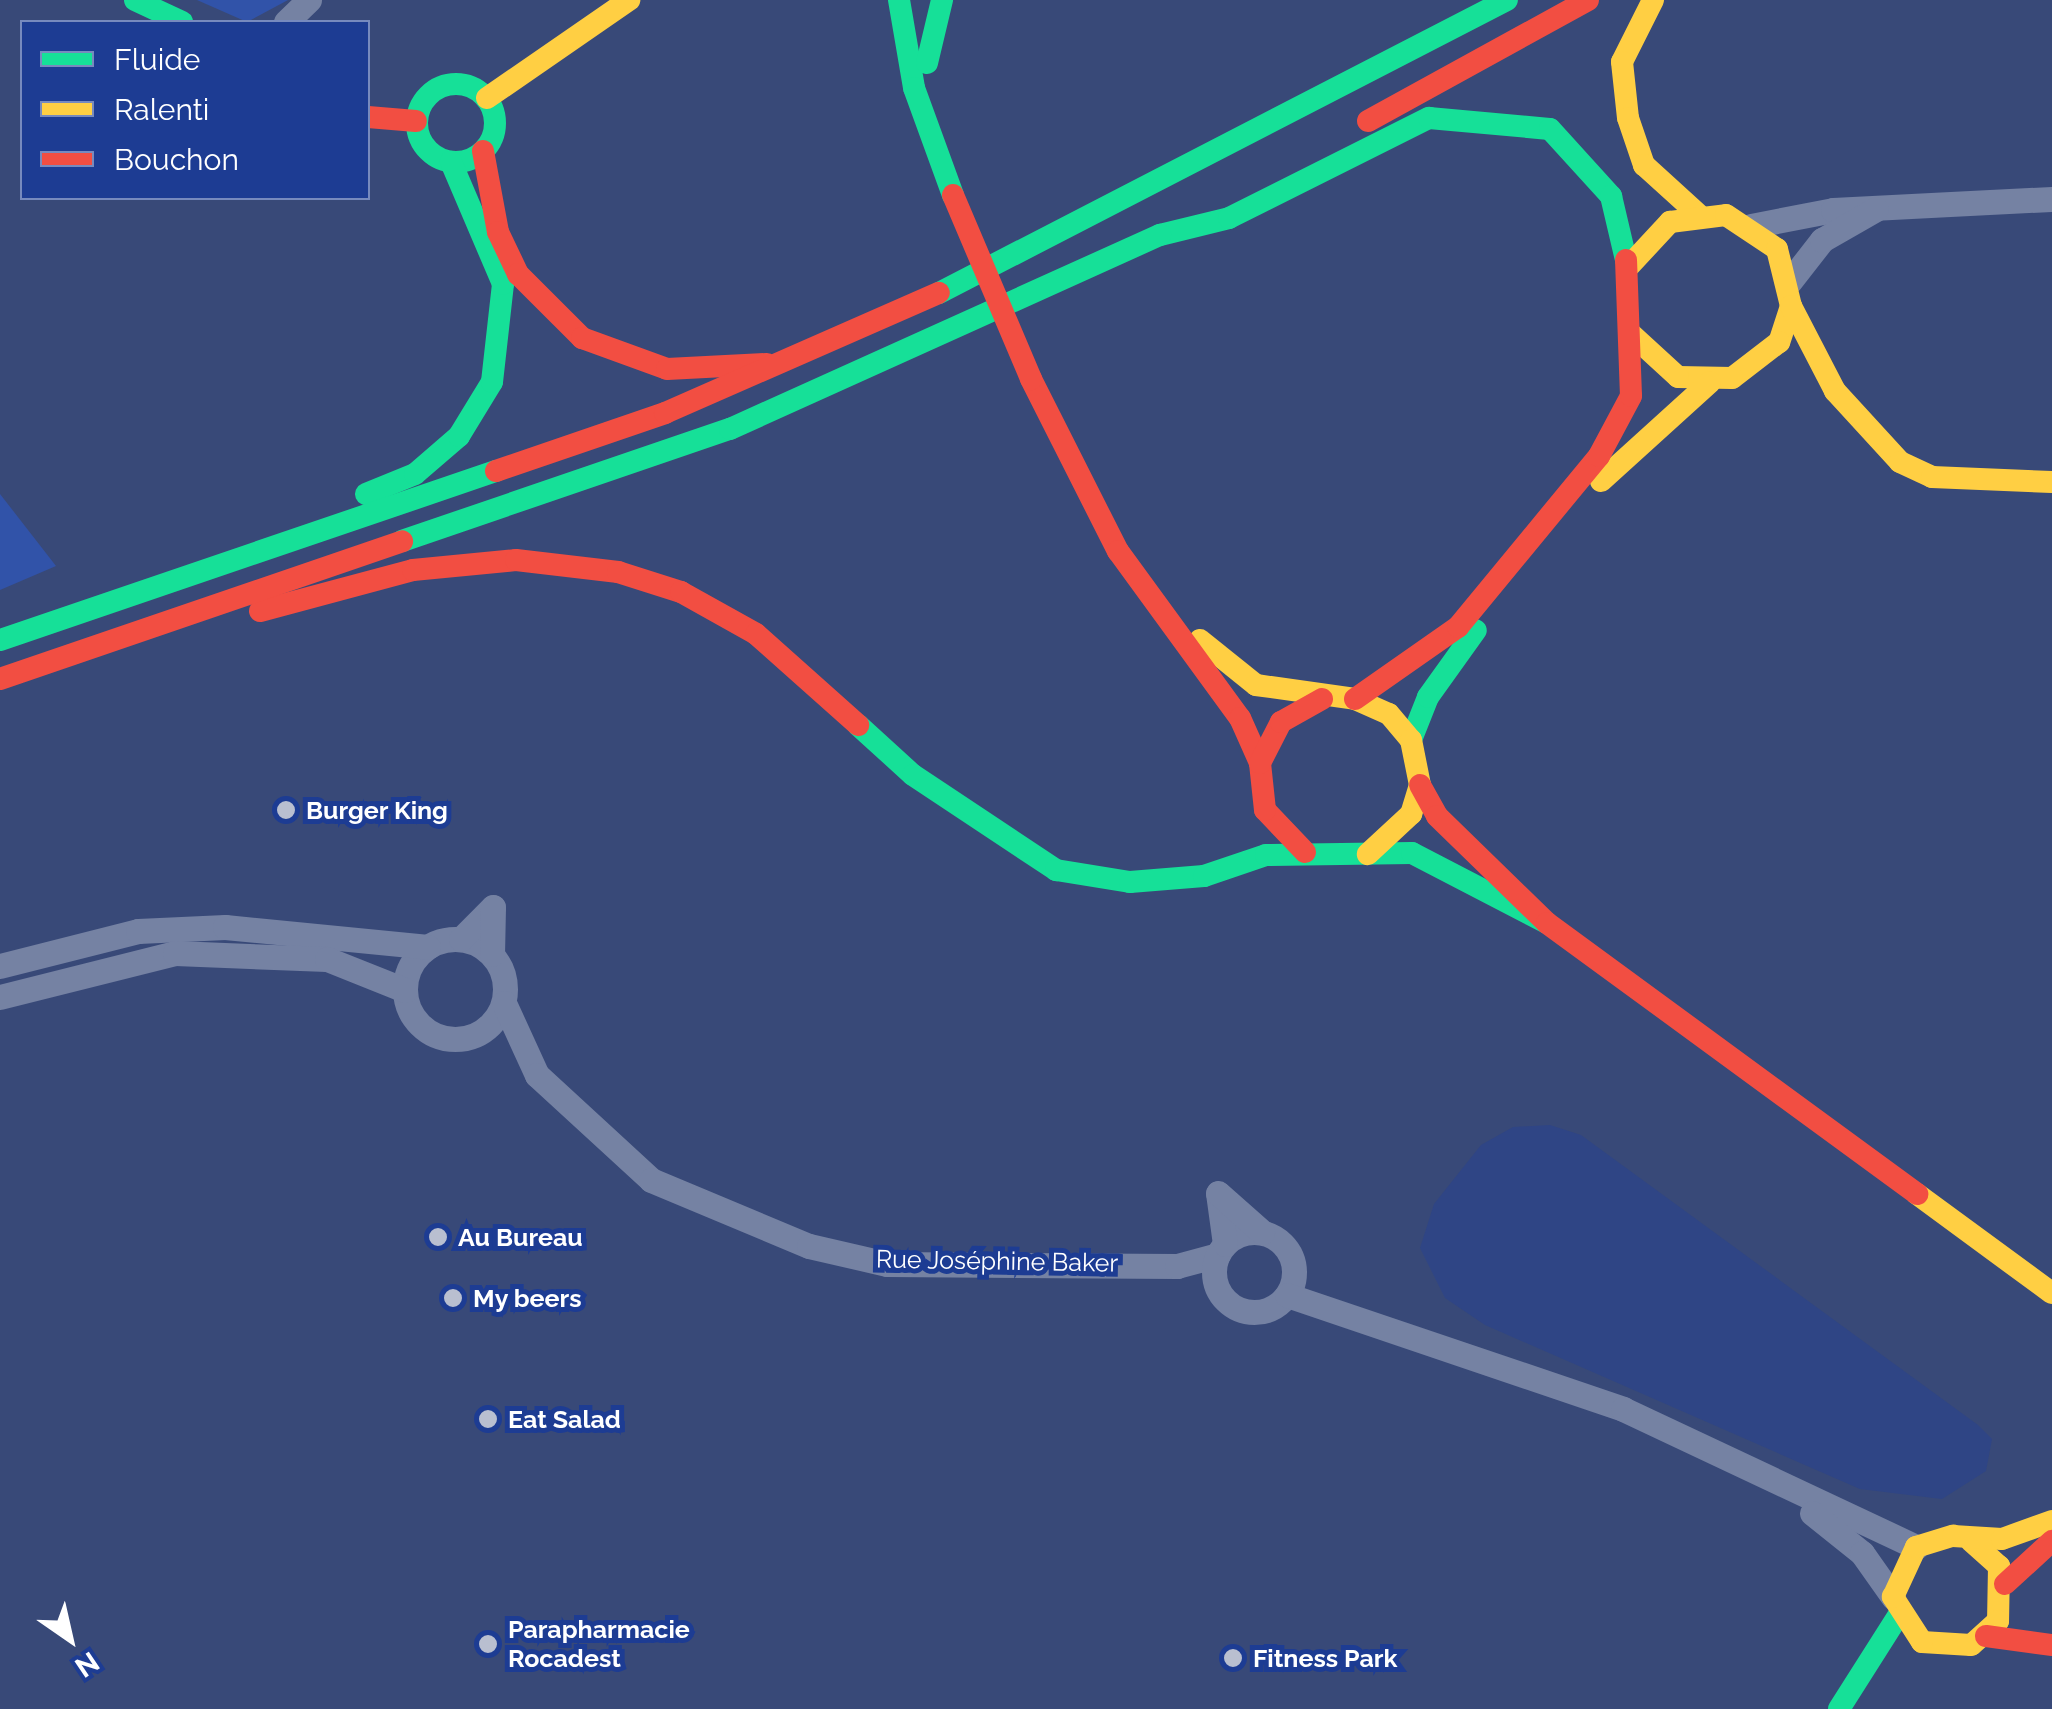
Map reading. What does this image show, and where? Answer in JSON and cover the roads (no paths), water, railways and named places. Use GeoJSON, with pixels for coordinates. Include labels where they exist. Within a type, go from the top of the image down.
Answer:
{"type":"FeatureCollection","features":[{"type":"Feature","properties":{"kind":"main road"},"geometry":{"type":"LineString","coordinates":[[135,0],[178,20]]}},
{"type":"Feature","properties":{"kind":"main road"},"geometry":{"type":"LineString","coordinates":[[920,0],[927,64],[952,195]]}},
{"type":"Feature","properties":{"kind":"main road"},"geometry":{"type":"LineString","coordinates":[[927,64],[942,0]]}},
{"type":"Feature","properties":{"kind":"main road"},"geometry":{"type":"LineString","coordinates":[[0,640],[776,366],[1033,251],[1507,0]]}},
{"type":"Feature","properties":{"kind":"main road"},"geometry":{"type":"LineString","coordinates":[[0,680],[730,429],[1160,235],[1588,0]]}},
{"type":"Feature","properties":{"kind":"main road"},"geometry":{"type":"LineString","coordinates":[[1652,0],[1622,62],[1628,118],[1644,166],[1698,214],[1752,226],[1777,250],[1791,294],[1835,391],[1900,462],[1932,476],[2052,482]]}},
{"type":"Feature","properties":{"kind":"main road"},"geometry":{"type":"LineString","coordinates":[[487,98],[630,1]]}},
{"type":"Feature","properties":{"kind":"main road"},"geometry":{"type":"LineString","coordinates":[[895,6],[952,195],[1066,463],[1162,610],[1240,718],[1260,763],[1265,810],[1305,852]]}},
{"type":"Feature","properties":{"kind":"main road"},"geometry":{"type":"LineString","coordinates":[[0,627],[399,480],[459,436],[492,382],[503,284],[451,162],[422,144],[416,121],[437,88],[464,84],[487,98],[495,130],[484,151],[498,232],[518,274],[582,338],[667,369],[740,359],[776,366]]}},
{"type":"Feature","properties":{"kind":"main road"},"geometry":{"type":"LineString","coordinates":[[370,117],[416,121]]}},
{"type":"Feature","properties":{"kind":"main road"},"geometry":{"type":"LineString","coordinates":[[1160,235],[1229,218],[1428,118],[1496,118],[1550,129],[1581,157],[1610,196],[1630,265]]}},
{"type":"Feature","properties":{"kind":"main road"},"geometry":{"type":"LineString","coordinates":[[451,162],[484,151]]}},
{"type":"Feature","properties":{"kind":"main road"},"geometry":{"type":"LineString","coordinates":[[1354,698],[1458,627],[1599,456],[1631,396],[1631,334],[1623,300],[1630,265],[1646,240],[1698,214]]}},
{"type":"Feature","properties":{"kind":"main road"},"geometry":{"type":"LineString","coordinates":[[1752,369],[1779,342],[1791,294]]}},
{"type":"Feature","properties":{"kind":"main road"},"geometry":{"type":"LineString","coordinates":[[1631,334],[1650,360],[1710,382]]}},
{"type":"Feature","properties":{"kind":"main road"},"geometry":{"type":"LineString","coordinates":[[1411,740],[1428,697],[1540,548],[1667,412],[1710,382],[1752,369],[1790,374],[1835,391]]}},
{"type":"Feature","properties":{"kind":"main road"},"geometry":{"type":"LineString","coordinates":[[0,680],[413,570],[516,560],[618,572],[680,592],[756,634],[914,775],[1056,870],[1130,882],[1305,852],[1426,857],[1548,923]]}},
{"type":"Feature","properties":{"kind":"main road"},"geometry":{"type":"LineString","coordinates":[[1162,610],[1256,685],[1322,700],[1354,698],[1389,714],[1411,740],[1420,785],[1437,816],[1548,923],[2052,1293]]}},
{"type":"Feature","properties":{"kind":"main road"},"geometry":{"type":"LineString","coordinates":[[1260,763],[1281,722],[1322,700]]}},
{"type":"Feature","properties":{"kind":"main road"},"geometry":{"type":"LineString","coordinates":[[1368,854],[1395,837],[1420,785]]}},
{"type":"Feature","properties":{"kind":"main road"},"geometry":{"type":"LineString","coordinates":[[1846,1702],[1895,1606],[1916,1547],[1971,1541],[2052,1521]]}},
{"type":"Feature","properties":{"kind":"main road"},"geometry":{"type":"LineString","coordinates":[[1971,1541],[2005,1584]]}},
{"type":"Feature","properties":{"kind":"main road"},"geometry":{"type":"LineString","coordinates":[[1986,1636],[2005,1584],[2052,1542]]}},
{"type":"Feature","properties":{"kind":"main road"},"geometry":{"type":"LineString","coordinates":[[1895,1606],[1938,1648]]}},
{"type":"Feature","properties":{"kind":"main road"},"geometry":{"type":"LineString","coordinates":[[1846,1702],[1938,1648],[1986,1636],[2052,1645]]}},
{"type":"Feature","properties":{"kind":"street"},"geometry":{"type":"LineString","coordinates":[[288,20],[309,0]]}},
{"type":"Feature","properties":{"kind":"street"},"geometry":{"type":"LineString","coordinates":[[1752,226],[1880,207],[2052,199]]}},
{"type":"Feature","properties":{"kind":"street"},"geometry":{"type":"LineString","coordinates":[[1791,294],[1822,240],[1880,207]]}},
{"type":"Feature","properties":{"kind":"street"},"geometry":{"type":"LineString","coordinates":[[0,966],[138,931],[224,927],[428,946],[461,939],[493,906],[492,954],[504,1003],[472,1037]]}},
{"type":"Feature","properties":{"kind":"street"},"geometry":{"type":"LineString","coordinates":[[461,939],[492,954]]}},
{"type":"Feature","properties":{"kind":"street"},"geometry":{"type":"LineString","coordinates":[[405,990],[428,946]]}},
{"type":"Feature","properties":{"kind":"street"},"geometry":{"type":"LineString","coordinates":[[0,997],[175,953],[327,959],[405,990],[426,1030],[472,1037],[523,1055]]}},
{"type":"Feature","properties":{"kind":"street","name":"Rue Joséphine Baker"},"geometry":{"type":"LineString","coordinates":[[504,1003],[523,1055],[575,1118],[651,1180],[809,1246],[887,1264],[1177,1266],[1221,1250]]}},
{"type":"Feature","properties":{"kind":"street"},"geometry":{"type":"LineString","coordinates":[[1218,1193],[1262,1232],[1284,1245],[1291,1282],[1253,1312],[1229,1303],[1215,1282],[1221,1250],[1218,1193]]}},
{"type":"Feature","properties":{"kind":"street"},"geometry":{"type":"LineString","coordinates":[[1221,1250],[1262,1232]]}},
{"type":"Feature","properties":{"kind":"street","name":"Rue Joséphine Baker"},"geometry":{"type":"LineString","coordinates":[[1177,1266],[1215,1282]]}},
{"type":"Feature","properties":{"kind":"street"},"geometry":{"type":"LineString","coordinates":[[1291,1282],[1351,1310],[1623,1408],[1785,1490],[1916,1547]]}},
{"type":"Feature","properties":{"kind":"street"},"geometry":{"type":"LineString","coordinates":[[1785,1490],[1862,1553],[1895,1606]]}},
{"type":"Feature","properties":{"kind":"place","name":"Burger King"},"geometry":{"type":"Point","coordinates":[286,810]}},
{"type":"Feature","properties":{"kind":"place","name":"Au Bureau"},"geometry":{"type":"Point","coordinates":[438,1237]}},
{"type":"Feature","properties":{"kind":"place","name":"My beers"},"geometry":{"type":"Point","coordinates":[453,1298]}},
{"type":"Feature","properties":{"kind":"place","name":"Eat Salad"},"geometry":{"type":"Point","coordinates":[488,1419]}},
{"type":"Feature","properties":{"kind":"place","name":"Parapharmacie Rocadest"},"geometry":{"type":"Point","coordinates":[488,1644]}},
{"type":"Feature","properties":{"kind":"place","name":"Fitness Park"},"geometry":{"type":"Point","coordinates":[1233,1658]}}]}
